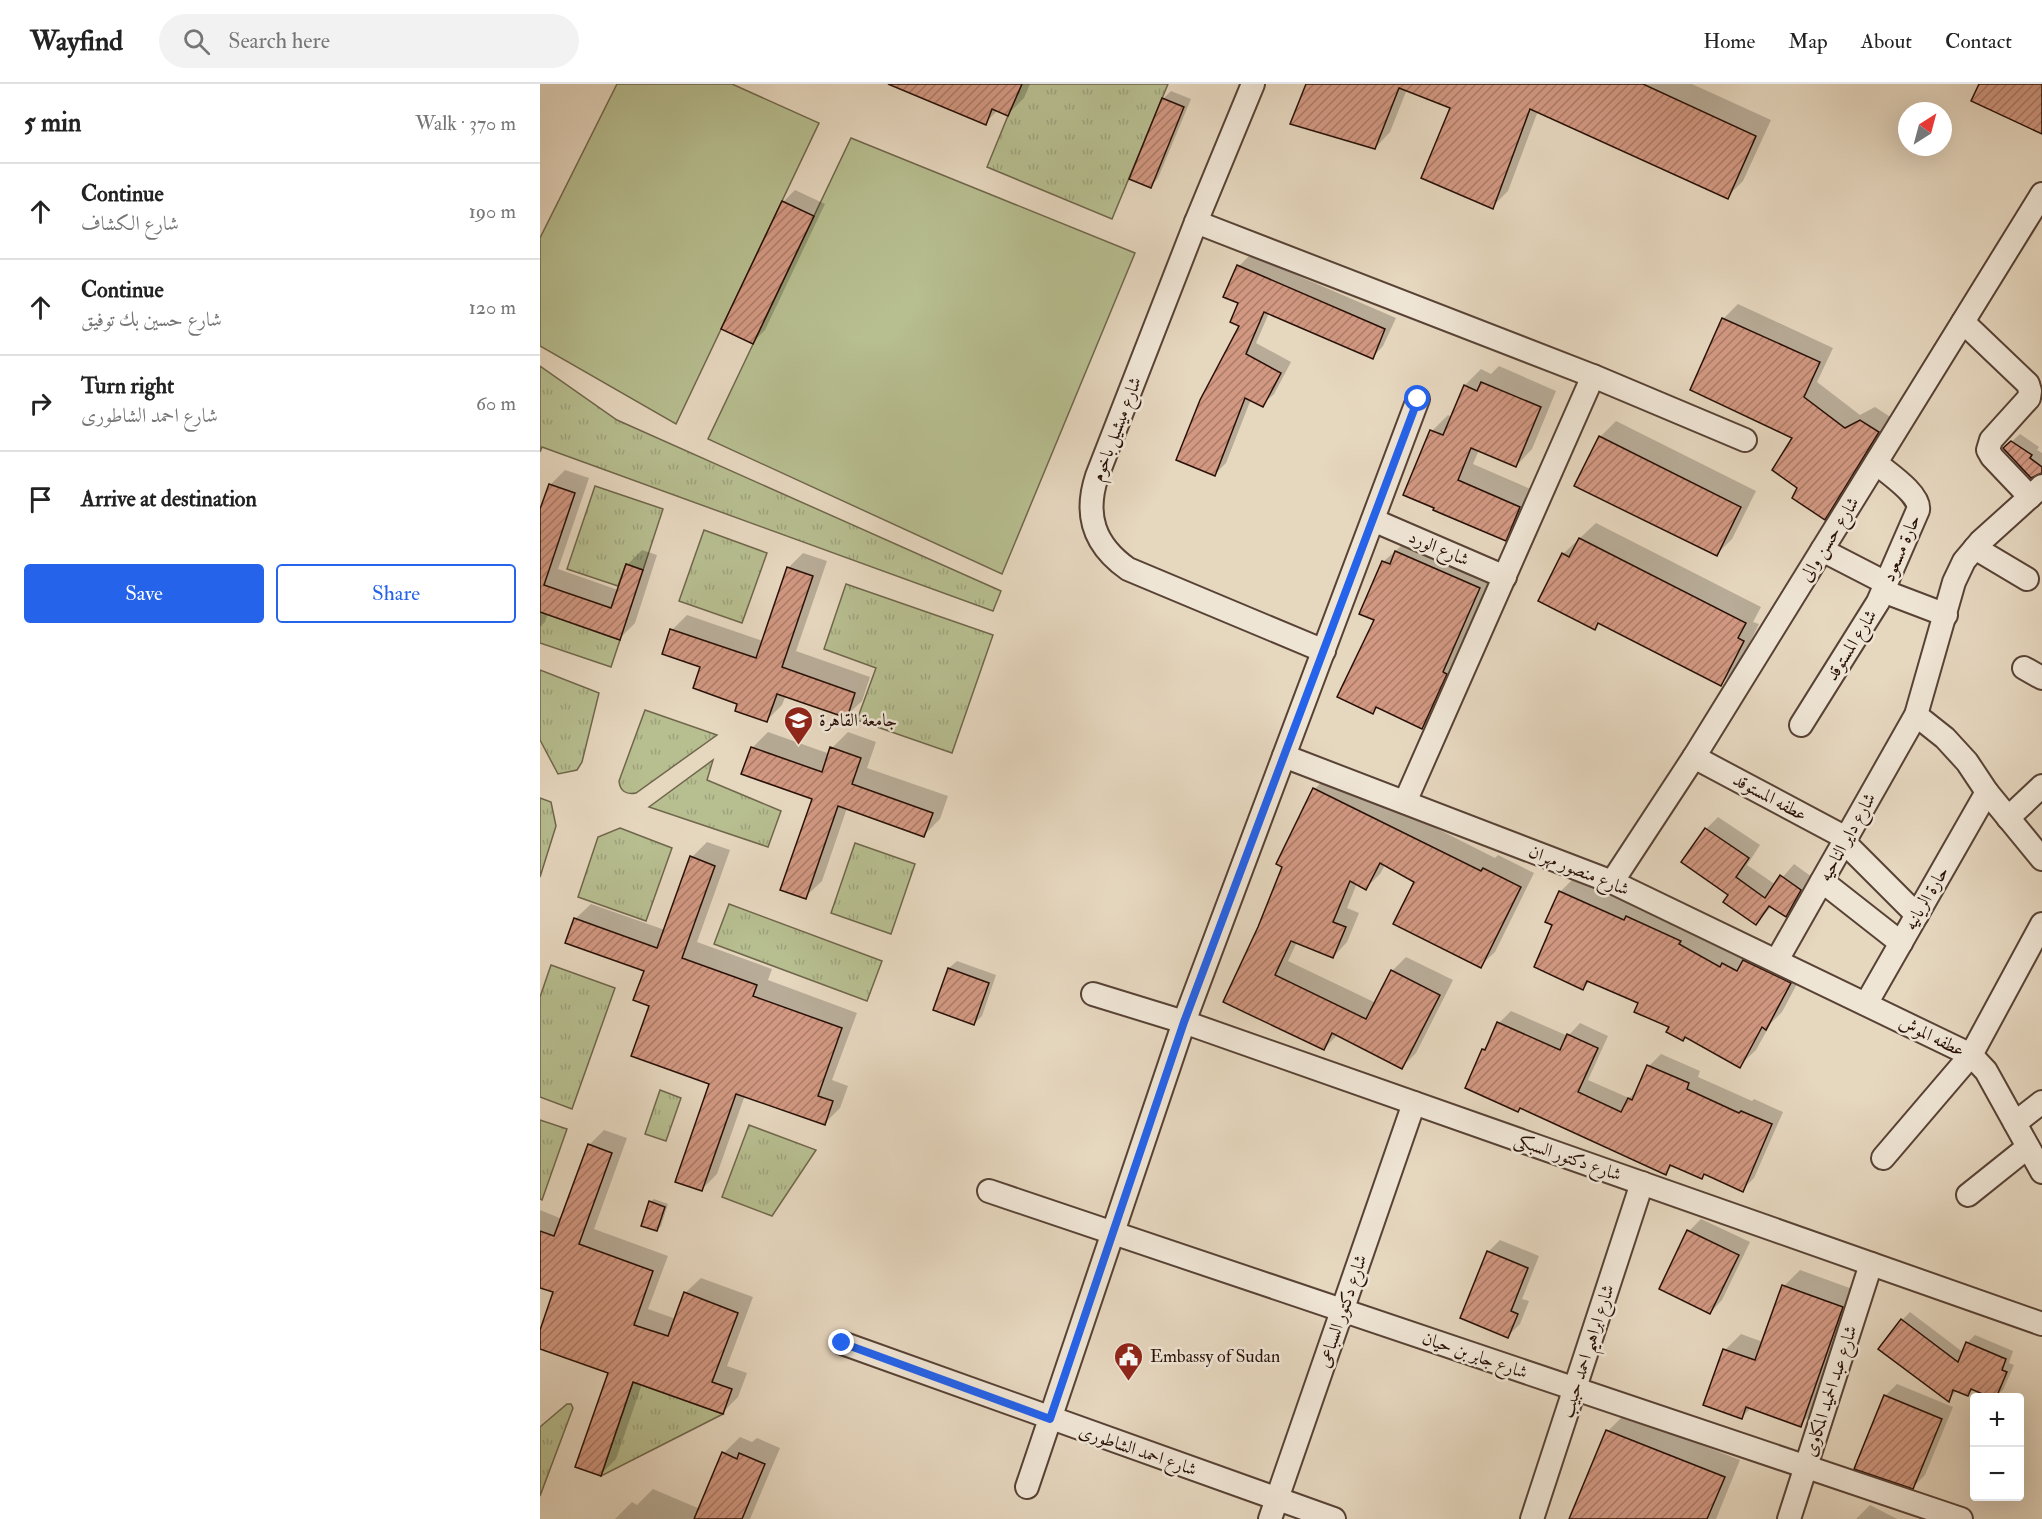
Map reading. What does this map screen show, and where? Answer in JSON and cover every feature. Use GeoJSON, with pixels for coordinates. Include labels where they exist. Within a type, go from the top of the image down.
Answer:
{"type":"FeatureCollection","features":[{"type":"Feature","properties":{"kind":"street","name":"شارع ميشيل باخوم"},"geometry":{"type":"LineString","coordinates":[[1253,84],[1096,476],[1091,498],[1092,521],[1105,549],[1128,569],[1324,651]]}},
{"type":"Feature","properties":{"kind":"street","name":"شارع حسن والى"},"geometry":{"type":"LineString","coordinates":[[1612,882],[1694,756],[2042,194]]}},
{"type":"Feature","properties":{"kind":"street"},"geometry":{"type":"LineString","coordinates":[[1196,222],[1593,376],[1745,440]]}},
{"type":"Feature","properties":{"kind":"street"},"geometry":{"type":"LineString","coordinates":[[1963,322],[2028,384],[2036,384]]}},
{"type":"Feature","properties":{"kind":"street"},"geometry":{"type":"LineString","coordinates":[[1405,802],[1593,376]]}},
{"type":"Feature","properties":{"kind":"street"},"geometry":{"type":"LineString","coordinates":[[2036,384],[2025,403],[1991,440],[1989,450],[1992,457],[2036,492]]}},
{"type":"Feature","properties":{"kind":"street"},"geometry":{"type":"LineString","coordinates":[[1027,1487],[1184,1022],[1418,399]]}},
{"type":"Feature","properties":{"kind":"street","name":"حارة مسعود"},"geometry":{"type":"LineString","coordinates":[[1876,463],[1916,497],[1919,505],[1884,587]]}},
{"type":"Feature","properties":{"kind":"street","name":"شارع داير الناحيه"},"geometry":{"type":"LineString","coordinates":[[1777,960],[1916,715],[1954,582],[1964,561],[2036,492]]}},
{"type":"Feature","properties":{"kind":"street","name":"شارع الورد"},"geometry":{"type":"LineString","coordinates":[[1373,520],[1505,577]]}},
{"type":"Feature","properties":{"kind":"street"},"geometry":{"type":"LineString","coordinates":[[1975,548],[2027,579]]}},
{"type":"Feature","properties":{"kind":"street"},"geometry":{"type":"LineString","coordinates":[[1822,550],[1884,587]]}},
{"type":"Feature","properties":{"kind":"street","name":"شارع المستوقد"},"geometry":{"type":"LineString","coordinates":[[1801,725],[1878,602],[1884,587],[1946,615]]}},
{"type":"Feature","properties":{"kind":"street"},"geometry":{"type":"LineString","coordinates":[[1916,715],[1945,738],[1967,762],[1987,792],[2042,858]]}},
{"type":"Feature","properties":{"kind":"street","name":"شارع منصور مهران"},"geometry":{"type":"LineString","coordinates":[[1284,756],[1612,882],[1866,1004]]}},
{"type":"Feature","properties":{"kind":"street","name":"عطفه المستوقد"},"geometry":{"type":"LineString","coordinates":[[1694,756],[1845,840],[1917,915]]}},
{"type":"Feature","properties":{"kind":"street"},"geometry":{"type":"LineString","coordinates":[[2008,818],[2042,786]]}},
{"type":"Feature","properties":{"kind":"street","name":"حارة الريانيه"},"geometry":{"type":"LineString","coordinates":[[1866,1004],[1987,792]]}},
{"type":"Feature","properties":{"kind":"street"},"geometry":{"type":"LineString","coordinates":[[1822,881],[1901,943]]}},
{"type":"Feature","properties":{"kind":"street"},"geometry":{"type":"LineString","coordinates":[[1882,1158],[1971,1055],[2042,924]]}},
{"type":"Feature","properties":{"kind":"street","name":"شارع دكتور السبكى"},"geometry":{"type":"LineString","coordinates":[[1093,994],[1184,1022],[2042,1324]]}},
{"type":"Feature","properties":{"kind":"street","name":"عطفه الموش"},"geometry":{"type":"LineString","coordinates":[[1866,1004],[1971,1055],[1986,1071],[2038,1162]]}},
{"type":"Feature","properties":{"kind":"street"},"geometry":{"type":"LineString","coordinates":[[2015,1123],[2042,1102]]}},
{"type":"Feature","properties":{"kind":"street","name":"شارع دكتور السباعى"},"geometry":{"type":"LineString","coordinates":[[1273,1509],[1414,1103]]}},
{"type":"Feature","properties":{"kind":"street"},"geometry":{"type":"LineString","coordinates":[[1968,1195],[2038,1162]]}},
{"type":"Feature","properties":{"kind":"street","name":"شارع ابراهيم احمد حبيب"},"geometry":{"type":"LineString","coordinates":[[1532,1519],[1642,1183]]}},
{"type":"Feature","properties":{"kind":"street","name":"شارع جابر بن حيان"},"geometry":{"type":"LineString","coordinates":[[989,1191],[1961,1519]]}},
{"type":"Feature","properties":{"kind":"street","name":"شارع عبد الحميد المكاوى"},"geometry":{"type":"LineString","coordinates":[[1789,1519],[1871,1264]]}},
{"type":"Feature","properties":{"kind":"street","name":"شارع احمد الشاطورى"},"geometry":{"type":"LineString","coordinates":[[842,1343],[1050,1419],[1273,1509],[1334,1519]]}},
{"type":"Feature","properties":{"kind":"green space"},"geometry":{"type":"Polygon","coordinates":[[[617,84],[732,84],[819,123],[676,424],[540,346],[540,238],[617,84]]]}},
{"type":"Feature","properties":{"kind":"green space"},"geometry":{"type":"Polygon","coordinates":[[[1021,84],[1168,84],[1112,219],[987,167],[1021,84]]]}},
{"type":"Feature","properties":{"kind":"green space"},"geometry":{"type":"Polygon","coordinates":[[[851,138],[1135,253],[1002,574],[708,439],[851,138]]]}},
{"type":"Feature","properties":{"kind":"green space"},"geometry":{"type":"Polygon","coordinates":[[[540,366],[617,420],[1001,591],[993,611],[542,447],[540,452],[540,366]]]}},
{"type":"Feature","properties":{"kind":"green space"},"geometry":{"type":"Polygon","coordinates":[[[595,486],[663,509],[643,570],[626,564],[618,586],[567,569],[595,486]]]}},
{"type":"Feature","properties":{"kind":"green space"},"geometry":{"type":"Polygon","coordinates":[[[704,530],[767,553],[742,623],[679,601],[704,530]]]}},
{"type":"Feature","properties":{"kind":"green space"},"geometry":{"type":"Polygon","coordinates":[[[846,584],[993,635],[952,753],[857,720],[876,668],[824,649],[846,584]]]}},
{"type":"Feature","properties":{"kind":"green space"},"geometry":{"type":"Polygon","coordinates":[[[540,612],[620,640],[611,667],[540,643],[540,612]]]}},
{"type":"Feature","properties":{"kind":"green space"},"geometry":{"type":"Polygon","coordinates":[[[540,670],[599,693],[582,762],[577,770],[558,774],[540,740],[540,670]]]}},
{"type":"Feature","properties":{"kind":"green space"},"geometry":{"type":"Polygon","coordinates":[[[645,710],[717,735],[636,793],[624,792],[619,781],[645,710]]]}},
{"type":"Feature","properties":{"kind":"green space"},"geometry":{"type":"Polygon","coordinates":[[[713,760],[707,780],[781,811],[768,847],[649,807],[713,760]]]}},
{"type":"Feature","properties":{"kind":"green space"},"geometry":{"type":"Polygon","coordinates":[[[540,798],[551,802],[556,826],[540,877],[540,798]]]}},
{"type":"Feature","properties":{"kind":"green space"},"geometry":{"type":"Polygon","coordinates":[[[620,828],[672,848],[646,921],[578,897],[598,837],[620,828]]]}},
{"type":"Feature","properties":{"kind":"green space"},"geometry":{"type":"Polygon","coordinates":[[[855,843],[915,864],[891,934],[831,913],[855,843]]]}},
{"type":"Feature","properties":{"kind":"green space"},"geometry":{"type":"Polygon","coordinates":[[[729,904],[882,961],[867,1001],[714,944],[729,904]]]}},
{"type":"Feature","properties":{"kind":"green space"},"geometry":{"type":"Polygon","coordinates":[[[551,965],[615,988],[572,1109],[540,1097],[540,997],[551,965]]]}},
{"type":"Feature","properties":{"kind":"green space"},"geometry":{"type":"Polygon","coordinates":[[[660,1090],[681,1098],[666,1141],[645,1134],[660,1090]]]}},
{"type":"Feature","properties":{"kind":"green space"},"geometry":{"type":"Polygon","coordinates":[[[540,1120],[567,1129],[542,1200],[540,1199],[540,1120]]]}},
{"type":"Feature","properties":{"kind":"green space"},"geometry":{"type":"Polygon","coordinates":[[[749,1125],[816,1150],[772,1216],[722,1197],[749,1125]]]}},
{"type":"Feature","properties":{"kind":"green space"},"geometry":{"type":"Polygon","coordinates":[[[633,1382],[723,1414],[601,1476],[633,1382]]]}},
{"type":"Feature","properties":{"kind":"green space"},"geometry":{"type":"Polygon","coordinates":[[[567,1404],[571,1404],[573,1408],[540,1496],[540,1427],[567,1404]]]}},
{"type":"Feature","properties":{"kind":"building"},"geometry":{"type":"Polygon","coordinates":[[[888,84],[1022,84],[1008,116],[992,109],[986,125],[888,84]]]}},
{"type":"Feature","properties":{"kind":"building"},"geometry":{"type":"Polygon","coordinates":[[[1306,84],[1643,84],[1756,136],[1728,199],[1530,109],[1493,209],[1421,178],[1450,108],[1399,88],[1375,149],[1290,124],[1306,84]]]}},
{"type":"Feature","properties":{"kind":"building"},"geometry":{"type":"Polygon","coordinates":[[[1979,84],[2042,84],[2042,134],[1971,101],[1979,84]]]}},
{"type":"Feature","properties":{"kind":"building"},"geometry":{"type":"Polygon","coordinates":[[[1162,98],[1184,107],[1151,188],[1129,179],[1162,98]]]}},
{"type":"Feature","properties":{"kind":"building"},"geometry":{"type":"Polygon","coordinates":[[[782,201],[814,216],[753,344],[721,329],[782,201]]]}},
{"type":"Feature","properties":{"kind":"building"},"geometry":{"type":"Polygon","coordinates":[[[1237,265],[1385,329],[1373,359],[1264,312],[1246,354],[1281,373],[1263,407],[1245,398],[1215,476],[1176,460],[1200,400],[1239,326],[1230,322],[1238,303],[1223,297],[1237,265]]]}},
{"type":"Feature","properties":{"kind":"building"},"geometry":{"type":"Polygon","coordinates":[[[1722,318],[1820,362],[1804,397],[1845,428],[1860,420],[1879,432],[1825,520],[1792,498],[1797,488],[1772,470],[1792,438],[1690,390],[1722,318]]]}},
{"type":"Feature","properties":{"kind":"building"},"geometry":{"type":"Polygon","coordinates":[[[1481,382],[1541,407],[1516,467],[1471,448],[1458,480],[1520,507],[1506,541],[1403,495],[1430,430],[1443,435],[1464,385],[1477,391],[1481,382]]]}},
{"type":"Feature","properties":{"kind":"building"},"geometry":{"type":"Polygon","coordinates":[[[1599,436],[1741,507],[1717,556],[1574,486],[1599,436]]]}},
{"type":"Feature","properties":{"kind":"building"},"geometry":{"type":"Polygon","coordinates":[[[2011,441],[2032,455],[2030,458],[2042,467],[2042,473],[2031,478],[2003,448],[2011,441]]]}},
{"type":"Feature","properties":{"kind":"building"},"geometry":{"type":"Polygon","coordinates":[[[549,484],[575,493],[544,585],[611,608],[626,564],[643,570],[620,640],[540,612],[540,509],[549,484]]]}},
{"type":"Feature","properties":{"kind":"building"},"geometry":{"type":"Polygon","coordinates":[[[1579,538],[1746,623],[1738,638],[1744,641],[1721,686],[1598,623],[1595,630],[1538,601],[1562,553],[1569,557],[1579,538]]]}},
{"type":"Feature","properties":{"kind":"building"},"geometry":{"type":"Polygon","coordinates":[[[1395,551],[1480,588],[1443,672],[1447,674],[1422,729],[1376,707],[1373,714],[1337,697],[1374,620],[1359,614],[1382,561],[1390,564],[1395,551]]]}},
{"type":"Feature","properties":{"kind":"building"},"geometry":{"type":"Polygon","coordinates":[[[787,567],[813,576],[782,667],[855,693],[847,718],[777,694],[767,722],[735,711],[737,704],[693,688],[700,667],[662,654],[670,629],[756,658],[787,567]]]}},
{"type":"Feature","properties":{"kind":"building"},"geometry":{"type":"Polygon","coordinates":[[[751,747],[822,772],[830,747],[861,758],[852,784],[933,813],[924,837],[838,806],[806,899],[780,890],[812,799],[741,774],[751,747]]]}},
{"type":"Feature","properties":{"kind":"building"},"geometry":{"type":"Polygon","coordinates":[[[1313,788],[1481,871],[1483,868],[1521,887],[1481,968],[1393,924],[1414,882],[1380,863],[1366,890],[1350,881],[1333,922],[1346,927],[1333,958],[1291,941],[1275,975],[1366,1019],[1391,970],[1440,995],[1402,1069],[1332,1033],[1324,1050],[1223,1002],[1258,927],[1282,867],[1276,864],[1313,788]]]}},
{"type":"Feature","properties":{"kind":"building"},"geometry":{"type":"Polygon","coordinates":[[[1705,828],[1749,858],[1736,877],[1765,898],[1780,875],[1801,890],[1786,917],[1769,906],[1756,925],[1723,902],[1728,895],[1681,862],[1705,828]]]}},
{"type":"Feature","properties":{"kind":"building"},"geometry":{"type":"Polygon","coordinates":[[[690,856],[715,866],[682,958],[757,985],[753,996],[842,1028],[818,1096],[833,1101],[825,1125],[736,1094],[702,1191],[675,1182],[709,1084],[631,1056],[649,1006],[633,1000],[644,971],[565,943],[574,918],[657,948],[690,856]]]}},
{"type":"Feature","properties":{"kind":"building"},"geometry":{"type":"Polygon","coordinates":[[[1559,891],[1624,920],[1626,916],[1681,941],[1679,944],[1720,967],[1722,963],[1737,971],[1743,960],[1791,983],[1766,1030],[1762,1027],[1740,1068],[1685,1037],[1683,1041],[1666,1032],[1669,1027],[1634,1012],[1638,1003],[1587,981],[1583,990],[1534,967],[1552,925],[1545,922],[1559,891]]]}},
{"type":"Feature","properties":{"kind":"building"},"geometry":{"type":"Polygon","coordinates":[[[948,968],[989,983],[974,1025],[933,1010],[948,968]]]}},
{"type":"Feature","properties":{"kind":"building"},"geometry":{"type":"Polygon","coordinates":[[[1497,1022],[1560,1050],[1567,1034],[1598,1048],[1578,1092],[1621,1112],[1628,1098],[1632,1100],[1647,1065],[1689,1083],[1687,1089],[1739,1113],[1741,1111],[1772,1124],[1743,1192],[1704,1174],[1702,1179],[1670,1165],[1666,1175],[1520,1108],[1518,1112],[1465,1088],[1497,1022]]]}},
{"type":"Feature","properties":{"kind":"building"},"geometry":{"type":"Polygon","coordinates":[[[588,1144],[612,1153],[579,1244],[653,1271],[634,1325],[668,1336],[684,1292],[738,1313],[712,1382],[732,1389],[723,1414],[633,1382],[601,1476],[575,1467],[608,1373],[540,1349],[540,1330],[553,1292],[540,1288],[540,1231],[554,1236],[588,1144]]]}},
{"type":"Feature","properties":{"kind":"building"},"geometry":{"type":"Polygon","coordinates":[[[649,1201],[665,1207],[657,1231],[641,1226],[649,1201]]]}},
{"type":"Feature","properties":{"kind":"building"},"geometry":{"type":"Polygon","coordinates":[[[1687,1230],[1739,1255],[1710,1314],[1659,1289],[1687,1230]]]}},
{"type":"Feature","properties":{"kind":"building"},"geometry":{"type":"Polygon","coordinates":[[[1487,1251],[1528,1268],[1511,1311],[1518,1314],[1508,1338],[1460,1318],[1487,1251]]]}},
{"type":"Feature","properties":{"kind":"building"},"geometry":{"type":"Polygon","coordinates":[[[1782,1285],[1843,1307],[1801,1427],[1746,1407],[1742,1419],[1703,1405],[1723,1349],[1755,1360],[1782,1285]]]}},
{"type":"Feature","properties":{"kind":"building"},"geometry":{"type":"Polygon","coordinates":[[[1901,1319],[1958,1362],[1966,1342],[2006,1359],[2002,1370],[2007,1372],[1998,1393],[1980,1393],[1971,1389],[1968,1396],[1953,1390],[1949,1402],[1878,1349],[1901,1319]]]}},
{"type":"Feature","properties":{"kind":"building"},"geometry":{"type":"Polygon","coordinates":[[[1884,1395],[1942,1419],[1913,1489],[1854,1469],[1884,1395]]]}},
{"type":"Feature","properties":{"kind":"building"},"geometry":{"type":"Polygon","coordinates":[[[1606,1430],[1725,1477],[1707,1519],[1569,1519],[1606,1430]]]}},
{"type":"Feature","properties":{"kind":"building"},"geometry":{"type":"Polygon","coordinates":[[[722,1452],[737,1459],[739,1453],[765,1464],[742,1519],[694,1519],[722,1452]]]}},
{"type":"Feature","properties":{"kind":"place","name":"جامعة القاهرة"},"geometry":{"type":"Point","coordinates":[798,746]}},
{"type":"Feature","properties":{"kind":"place","name":"Embassy of Sudan"},"geometry":{"type":"Point","coordinates":[1129,1382]}},
{"type":"Feature","properties":{"kind":"route"},"geometry":{"type":"LineString","coordinates":[[842,1343],[1050,1419],[1184,1022],[1418,399]]}}]}
